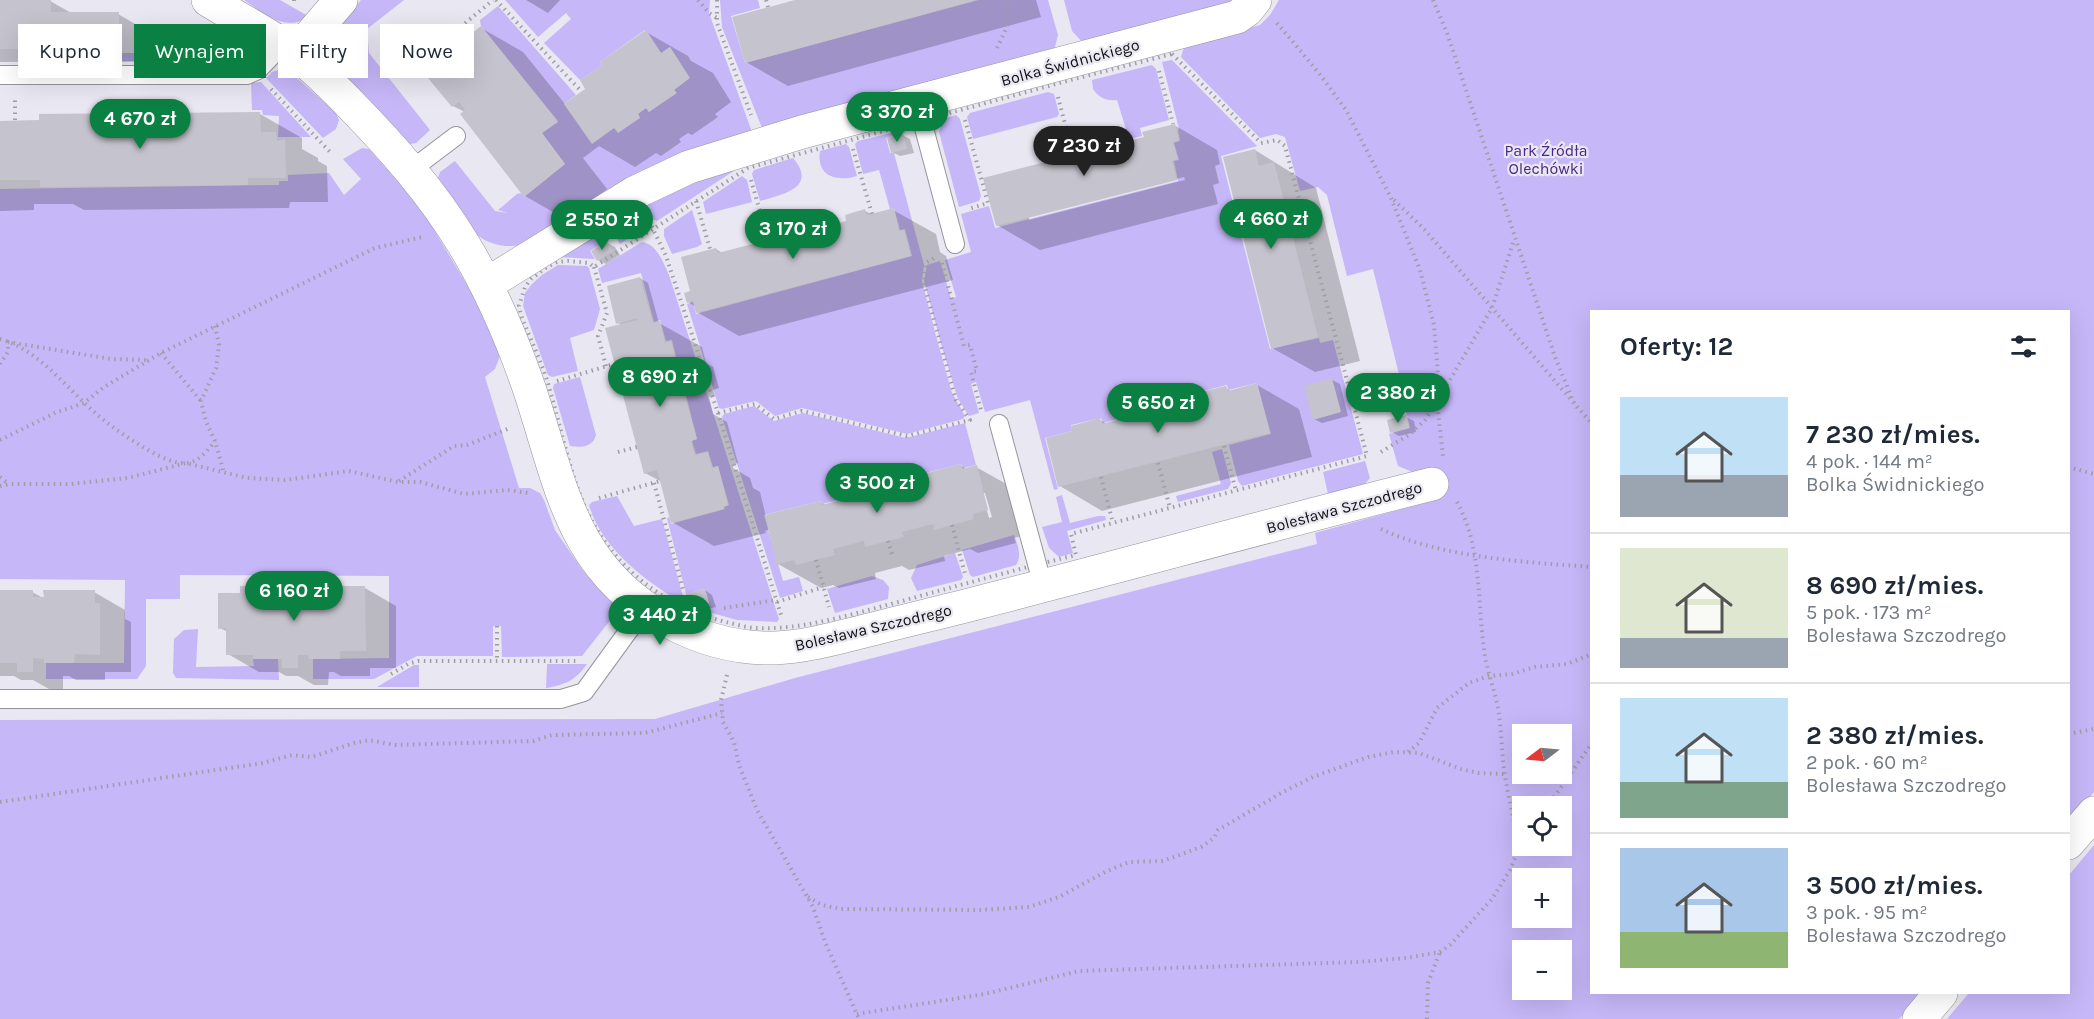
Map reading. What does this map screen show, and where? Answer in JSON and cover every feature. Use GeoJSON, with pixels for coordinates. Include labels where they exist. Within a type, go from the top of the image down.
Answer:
{"type":"FeatureCollection","features":[{"type":"Feature","properties":{"kind":"street","name":"Bolesława Szczodrego"},"geometry":{"type":"LineString","coordinates":[[208,0],[278,42]]}},
{"type":"Feature","properties":{"kind":"street"},"geometry":{"type":"LineString","coordinates":[[316,24],[341,0]]}},
{"type":"Feature","properties":{"kind":"street","name":"Bolka Świdnickiego"},"geometry":{"type":"LineString","coordinates":[[487,284],[634,193],[689,166],[755,155],[917,102],[1237,17],[1247,10],[1263,8]]}},
{"type":"Feature","properties":{"kind":"street","name":"Bolesława Szczodrego"},"geometry":{"type":"LineString","coordinates":[[322,78],[340,94],[411,170],[461,240],[487,284],[513,343],[538,416],[572,496],[579,534],[593,557],[633,600],[691,632],[735,635],[763,648],[803,645],[1040,575],[1359,503],[1439,482]]}},
{"type":"Feature","properties":{"kind":"street"},"geometry":{"type":"LineString","coordinates":[[2070,841],[2094,813]]}},
{"type":"Feature","properties":{"kind":"street"},"geometry":{"type":"LineString","coordinates":[[1919,1019],[1940,994]]}},
{"type":"Feature","properties":{"kind":"lane"},"geometry":{"type":"LineString","coordinates":[[0,75],[134,75]]}},
{"type":"Feature","properties":{"kind":"lane"},"geometry":{"type":"LineString","coordinates":[[917,102],[955,244]]}},
{"type":"Feature","properties":{"kind":"lane"},"geometry":{"type":"LineString","coordinates":[[411,170],[456,136]]}},
{"type":"Feature","properties":{"kind":"lane"},"geometry":{"type":"LineString","coordinates":[[999,424],[1040,575]]}},
{"type":"Feature","properties":{"kind":"lane"},"geometry":{"type":"LineString","coordinates":[[0,699],[561,699],[584,692],[645,608]]}},
{"type":"Feature","properties":{"kind":"path"},"geometry":{"type":"LineString","coordinates":[[465,24],[494,0],[581,92]]}},
{"type":"Feature","properties":{"kind":"path"},"geometry":{"type":"LineString","coordinates":[[698,0],[709,13],[717,18]]}},
{"type":"Feature","properties":{"kind":"path"},"geometry":{"type":"LineString","coordinates":[[717,0],[717,23],[755,155],[768,240]]}},
{"type":"Feature","properties":{"kind":"path"},"geometry":{"type":"LineString","coordinates":[[766,0],[768,7]]}},
{"type":"Feature","properties":{"kind":"path"},"geometry":{"type":"LineString","coordinates":[[1433,0],[1447,33],[1555,357],[1576,408]]}},
{"type":"Feature","properties":{"kind":"path"},"geometry":{"type":"LineString","coordinates":[[1263,8],[1318,72],[1346,110],[1391,198],[1420,270],[1434,325],[1438,375],[1437,402],[1446,468],[1439,482],[1462,511],[1475,548],[1484,650],[1497,704],[1505,774],[1512,810]]}},
{"type":"Feature","properties":{"kind":"path"},"geometry":{"type":"LineString","coordinates":[[1156,58],[1173,124]]}},
{"type":"Feature","properties":{"kind":"path"},"geometry":{"type":"LineString","coordinates":[[261,78],[330,152]]}},
{"type":"Feature","properties":{"kind":"path"},"geometry":{"type":"LineString","coordinates":[[1055,84],[1073,154]]}},
{"type":"Feature","properties":{"kind":"path"},"geometry":{"type":"LineString","coordinates":[[947,215],[988,203],[961,109]]}},
{"type":"Feature","properties":{"kind":"path"},"geometry":{"type":"LineString","coordinates":[[851,140],[872,214]]}},
{"type":"Feature","properties":{"kind":"path"},"geometry":{"type":"LineString","coordinates":[[519,306],[548,383],[571,465],[572,496],[620,560],[640,581],[663,597],[735,635],[755,628],[784,627],[832,620],[968,583],[1040,575],[1076,555],[1071,534],[1368,456],[1298,192]]}},
{"type":"Feature","properties":{"kind":"path"},"geometry":{"type":"LineString","coordinates":[[634,193],[666,256],[718,413],[784,627]]}},
{"type":"Feature","properties":{"kind":"path"},"geometry":{"type":"LineString","coordinates":[[1391,198],[1425,230],[1590,422]]}},
{"type":"Feature","properties":{"kind":"path"},"geometry":{"type":"LineString","coordinates":[[696,201],[710,249]]}},
{"type":"Feature","properties":{"kind":"path"},"geometry":{"type":"LineString","coordinates":[[0,440],[55,413],[84,403],[104,387],[147,360],[375,248],[421,237],[461,240]]}},
{"type":"Feature","properties":{"kind":"path"},"geometry":{"type":"LineString","coordinates":[[1381,452],[1410,434],[1425,420],[1437,402],[1491,308],[1514,238]]}},
{"type":"Feature","properties":{"kind":"path"},"geometry":{"type":"LineString","coordinates":[[718,413],[755,404],[774,419],[802,411],[907,436],[970,420],[956,400],[922,280],[926,263],[939,254],[964,346],[969,345],[977,371],[971,372],[982,413]]}},
{"type":"Feature","properties":{"kind":"path"},"geometry":{"type":"LineString","coordinates":[[594,267],[606,313],[598,336],[606,366]]}},
{"type":"Feature","properties":{"kind":"path"},"geometry":{"type":"LineString","coordinates":[[201,401],[216,368],[218,334],[215,326]]}},
{"type":"Feature","properties":{"kind":"path"},"geometry":{"type":"LineString","coordinates":[[0,339],[28,352],[51,370],[116,431],[160,457],[247,478],[285,480],[349,471],[398,482],[420,482],[464,494],[508,490],[572,496],[660,482]]}},
{"type":"Feature","properties":{"kind":"path"},"geometry":{"type":"LineString","coordinates":[[8,342],[111,359],[147,360]]}},
{"type":"Feature","properties":{"kind":"path"},"geometry":{"type":"LineString","coordinates":[[0,364],[8,352],[8,342]]}},
{"type":"Feature","properties":{"kind":"path"},"geometry":{"type":"LineString","coordinates":[[161,353],[201,401],[224,473]]}},
{"type":"Feature","properties":{"kind":"path"},"geometry":{"type":"LineString","coordinates":[[548,383],[614,364]]}},
{"type":"Feature","properties":{"kind":"path"},"geometry":{"type":"LineString","coordinates":[[398,482],[454,446],[467,445],[538,416]]}},
{"type":"Feature","properties":{"kind":"path"},"geometry":{"type":"LineString","coordinates":[[0,486],[70,484],[128,478],[196,460],[215,441]]}},
{"type":"Feature","properties":{"kind":"path"},"geometry":{"type":"LineString","coordinates":[[1224,446],[1236,490]]}},
{"type":"Feature","properties":{"kind":"path"},"geometry":{"type":"LineString","coordinates":[[618,452],[637,447]]}},
{"type":"Feature","properties":{"kind":"path"},"geometry":{"type":"LineString","coordinates":[[1158,463],[1170,508]]}},
{"type":"Feature","properties":{"kind":"path"},"geometry":{"type":"LineString","coordinates":[[2070,468],[2094,474]]}},
{"type":"Feature","properties":{"kind":"path"},"geometry":{"type":"LineString","coordinates":[[0,477],[9,484]]}},
{"type":"Feature","properties":{"kind":"path"},"geometry":{"type":"LineString","coordinates":[[1101,477],[1113,523]]}},
{"type":"Feature","properties":{"kind":"path"},"geometry":{"type":"LineString","coordinates":[[654,483],[689,610]]}},
{"type":"Feature","properties":{"kind":"path"},"geometry":{"type":"LineString","coordinates":[[1359,503],[1372,525],[1391,534],[1443,549],[1510,561],[1590,567]]}},
{"type":"Feature","properties":{"kind":"path"},"geometry":{"type":"LineString","coordinates":[[952,525],[968,583]]}},
{"type":"Feature","properties":{"kind":"path"},"geometry":{"type":"LineString","coordinates":[[888,541],[893,557]]}},
{"type":"Feature","properties":{"kind":"path"},"geometry":{"type":"LineString","coordinates":[[816,560],[832,620]]}},
{"type":"Feature","properties":{"kind":"path"},"geometry":{"type":"LineString","coordinates":[[717,609],[777,601],[823,587]]}},
{"type":"Feature","properties":{"kind":"path"},"geometry":{"type":"LineString","coordinates":[[689,610],[700,610]]}},
{"type":"Feature","properties":{"kind":"path"},"geometry":{"type":"LineString","coordinates":[[497,626],[497,660]]}},
{"type":"Feature","properties":{"kind":"path"},"geometry":{"type":"LineString","coordinates":[[735,635],[721,700],[723,722],[734,742],[739,765],[757,810],[808,897],[858,1017],[985,994],[1079,971],[1358,962],[1406,958],[1440,952],[1450,945],[1492,899],[1516,856]]}},
{"type":"Feature","properties":{"kind":"path"},"geometry":{"type":"LineString","coordinates":[[1408,752],[1419,743],[1437,708],[1469,683],[1489,676],[1512,674],[1535,667],[1568,664],[1590,655]]}},
{"type":"Feature","properties":{"kind":"path"},"geometry":{"type":"LineString","coordinates":[[382,679],[408,663],[418,661],[584,661]]}},
{"type":"Feature","properties":{"kind":"path"},"geometry":{"type":"LineString","coordinates":[[0,802],[263,764],[292,756],[312,757],[369,740],[395,745],[533,741],[552,735],[645,733],[722,713]]}},
{"type":"Feature","properties":{"kind":"path"},"geometry":{"type":"LineString","coordinates":[[2070,734],[2094,729]]}},
{"type":"Feature","properties":{"kind":"path"},"geometry":{"type":"LineString","coordinates":[[1555,796],[1590,746]]}},
{"type":"Feature","properties":{"kind":"path"},"geometry":{"type":"LineString","coordinates":[[808,897],[822,905],[841,909],[980,910],[1029,907],[1059,897],[1129,862],[1163,861],[1201,847],[1214,838],[1218,830],[1282,792],[1313,777],[1368,757],[1394,752],[1419,753],[1461,769],[1479,773],[1505,774]]}},
{"type":"Feature","properties":{"kind":"path"},"geometry":{"type":"LineString","coordinates":[[1427,1019],[1428,984],[1440,952]]}},
{"type":"Feature","properties":{"kind":"green space"},"geometry":{"type":"Polygon","coordinates":[[[244,0],[280,0],[308,16],[292,23],[283,22],[244,0]]]}},
{"type":"Feature","properties":{"kind":"green space"},"geometry":{"type":"Polygon","coordinates":[[[361,0],[404,0],[368,28],[368,24],[340,24],[361,0]]]}},
{"type":"Feature","properties":{"kind":"green space"},"geometry":{"type":"Polygon","coordinates":[[[505,0],[710,0],[709,13],[752,132],[522,245],[498,245],[487,241],[477,235],[438,178],[440,172],[455,161],[495,211],[508,213],[498,210],[517,194],[521,193],[524,197],[565,164],[542,133],[558,121],[481,26],[480,20],[498,6],[576,95],[564,104],[592,143],[614,128],[640,118],[638,114],[646,108],[649,112],[676,92],[674,90],[689,78],[670,47],[661,53],[645,30],[600,62],[602,66],[580,80],[544,43],[571,19],[566,13],[538,37],[505,0]]]}},
{"type":"Feature","properties":{"kind":"green space"},"geometry":{"type":"Polygon","coordinates":[[[720,0],[758,0],[760,8],[731,16],[745,63],[979,0],[1048,0],[1058,35],[1054,51],[762,128],[722,27],[720,0]]]}},
{"type":"Feature","properties":{"kind":"green space"},"geometry":{"type":"Polygon","coordinates":[[[1064,0],[1234,0],[1229,6],[1084,44],[1072,31],[1064,0]]]}},
{"type":"Feature","properties":{"kind":"green space","name":"Park Źródła Olechówki"},"geometry":{"type":"Polygon","coordinates":[[[1279,0],[2094,0],[2094,792],[2070,821],[2070,310],[1590,310],[1590,994],[1921,994],[1899,1019],[0,1019],[0,720],[655,719],[795,678],[1317,544],[1315,533],[1435,500],[1415,473],[1398,466],[1389,434],[1410,428],[1406,412],[1408,411],[1373,269],[1347,276],[1327,195],[1318,187],[1300,191],[1285,137],[1276,134],[1260,138],[1181,57],[1184,47],[1260,25],[1270,15],[1279,0]]]}},
{"type":"Feature","properties":{"kind":"green space"},"geometry":{"type":"Polygon","coordinates":[[[368,41],[369,53],[380,67],[380,78],[389,78],[430,130],[416,143],[410,144],[343,78],[368,78],[368,41]]]}},
{"type":"Feature","properties":{"kind":"green space"},"geometry":{"type":"Polygon","coordinates":[[[122,53],[134,53],[134,62],[122,62],[122,53]]]}},
{"type":"Feature","properties":{"kind":"green space"},"geometry":{"type":"Polygon","coordinates":[[[1172,60],[1257,146],[1221,156],[1270,349],[1319,338],[1320,343],[1333,340],[1363,454],[1242,486],[1238,481],[1229,445],[1271,434],[1257,383],[1228,390],[1227,385],[1196,393],[1197,398],[1160,408],[1159,403],[1129,410],[1129,416],[1103,423],[1101,418],[1071,425],[1072,431],[1045,438],[1058,489],[1054,490],[1030,400],[985,412],[976,382],[971,384],[979,413],[969,416],[958,399],[924,281],[927,265],[940,261],[951,298],[956,297],[945,260],[971,252],[961,214],[989,206],[995,228],[1178,181],[1174,161],[1179,160],[1174,143],[1180,141],[1179,129],[1162,62],[1172,60]]]}},
{"type":"Feature","properties":{"kind":"green space"},"geometry":{"type":"Polygon","coordinates":[[[1152,65],[1156,69],[1169,120],[1140,128],[1142,136],[1129,139],[1117,100],[1100,97],[1093,89],[1092,80],[1152,65]]]}},
{"type":"Feature","properties":{"kind":"green space"},"geometry":{"type":"Polygon","coordinates":[[[278,70],[278,78],[297,78],[336,113],[339,120],[336,129],[323,138],[266,78],[278,70]]]}},
{"type":"Feature","properties":{"kind":"green space"},"geometry":{"type":"Polygon","coordinates":[[[261,82],[311,137],[278,137],[279,116],[263,115],[262,110],[252,110],[251,83],[261,82]]]}},
{"type":"Feature","properties":{"kind":"green space"},"geometry":{"type":"Polygon","coordinates":[[[1048,92],[1054,94],[1059,114],[1057,117],[973,139],[967,117],[970,113],[1048,92]]]}},
{"type":"Feature","properties":{"kind":"green space"},"geometry":{"type":"Polygon","coordinates":[[[956,115],[960,119],[981,196],[979,201],[959,207],[939,132],[943,119],[956,115]]]}},
{"type":"Feature","properties":{"kind":"green space"},"geometry":{"type":"Polygon","coordinates":[[[903,130],[906,132],[886,138],[890,153],[894,153],[924,265],[922,281],[952,393],[965,416],[963,419],[907,434],[802,408],[775,416],[756,401],[719,408],[687,304],[693,302],[696,314],[912,256],[905,229],[900,230],[894,208],[890,209],[879,170],[863,174],[855,144],[858,141],[903,130]]]}},
{"type":"Feature","properties":{"kind":"green space"},"geometry":{"type":"Polygon","coordinates":[[[846,144],[849,147],[857,176],[835,178],[821,167],[820,151],[846,144]]]}},
{"type":"Feature","properties":{"kind":"green space"},"geometry":{"type":"Polygon","coordinates":[[[362,148],[369,149],[417,203],[476,300],[500,356],[495,369],[485,377],[519,488],[530,488],[540,493],[555,530],[583,571],[619,609],[582,656],[502,657],[501,626],[493,626],[493,656],[417,656],[374,679],[313,679],[313,659],[389,658],[389,576],[180,575],[180,599],[146,599],[146,666],[137,679],[46,679],[46,663],[124,663],[125,580],[0,579],[0,189],[279,185],[279,181],[288,181],[288,175],[329,173],[344,195],[361,179],[343,159],[362,148]]]}},
{"type":"Feature","properties":{"kind":"green space"},"geometry":{"type":"Polygon","coordinates":[[[793,158],[800,168],[802,177],[799,183],[786,193],[760,201],[752,174],[754,170],[793,158]]]}},
{"type":"Feature","properties":{"kind":"green space"},"geometry":{"type":"Polygon","coordinates":[[[743,165],[657,221],[652,219],[645,203],[673,189],[743,165]]]}},
{"type":"Feature","properties":{"kind":"green space"},"geometry":{"type":"Polygon","coordinates":[[[742,176],[747,180],[752,202],[706,214],[703,202],[742,176]]]}},
{"type":"Feature","properties":{"kind":"green space"},"geometry":{"type":"Polygon","coordinates":[[[636,208],[645,225],[644,228],[620,244],[609,224],[636,208]]]}},
{"type":"Feature","properties":{"kind":"green space"},"geometry":{"type":"Polygon","coordinates":[[[692,210],[702,244],[672,254],[664,236],[664,229],[692,210]]]}},
{"type":"Feature","properties":{"kind":"green space"},"geometry":{"type":"Polygon","coordinates":[[[599,229],[606,241],[590,251],[595,259],[557,257],[599,229]]]}},
{"type":"Feature","properties":{"kind":"green space"},"geometry":{"type":"Polygon","coordinates":[[[642,242],[656,250],[669,275],[779,619],[777,622],[737,620],[712,613],[705,589],[686,594],[667,518],[669,517],[671,524],[725,509],[724,507],[729,505],[718,466],[713,467],[708,451],[696,454],[692,441],[697,439],[686,395],[674,395],[668,374],[674,372],[673,367],[678,365],[672,340],[666,341],[660,320],[654,322],[641,273],[602,283],[598,269],[642,242]]]}},
{"type":"Feature","properties":{"kind":"green space"},"geometry":{"type":"Polygon","coordinates":[[[558,265],[589,268],[600,309],[594,330],[570,338],[578,371],[552,377],[548,375],[523,306],[525,293],[532,284],[558,265]]]}},
{"type":"Feature","properties":{"kind":"green space"},"geometry":{"type":"Polygon","coordinates":[[[580,377],[596,435],[589,444],[574,447],[570,446],[553,388],[554,384],[580,377]]]}},
{"type":"Feature","properties":{"kind":"green space"},"geometry":{"type":"Polygon","coordinates":[[[754,406],[774,421],[803,413],[906,438],[965,423],[976,465],[963,468],[961,464],[851,492],[851,497],[822,504],[821,501],[764,515],[783,581],[799,577],[803,591],[780,598],[722,417],[724,414],[754,406]]]}},
{"type":"Feature","properties":{"kind":"green space"},"geometry":{"type":"Polygon","coordinates":[[[1222,449],[1231,483],[1228,489],[1178,502],[1176,496],[1221,484],[1212,452],[1222,449]]]}},
{"type":"Feature","properties":{"kind":"green space"},"geometry":{"type":"Polygon","coordinates":[[[1365,461],[1370,478],[1364,485],[1328,494],[1323,472],[1365,461]]]}},
{"type":"Feature","properties":{"kind":"green space"},"geometry":{"type":"Polygon","coordinates":[[[1062,495],[1070,523],[1098,516],[1105,516],[1106,520],[1067,531],[1073,553],[1059,557],[1049,548],[1042,527],[1062,522],[1056,497],[1062,495]]]}},
{"type":"Feature","properties":{"kind":"green space"},"geometry":{"type":"Polygon","coordinates":[[[617,496],[634,526],[662,519],[685,604],[642,575],[615,550],[604,536],[589,505],[592,502],[617,496]]]}},
{"type":"Feature","properties":{"kind":"green space"},"geometry":{"type":"Polygon","coordinates":[[[1014,535],[1019,554],[1016,565],[973,577],[970,575],[962,550],[1014,535]]]}},
{"type":"Feature","properties":{"kind":"green space"},"geometry":{"type":"Polygon","coordinates":[[[955,553],[963,577],[961,580],[917,591],[911,578],[917,565],[955,553]]]}},
{"type":"Feature","properties":{"kind":"green space"},"geometry":{"type":"Polygon","coordinates":[[[872,576],[883,580],[889,587],[888,599],[835,613],[827,589],[872,576]]]}},
{"type":"Feature","properties":{"kind":"green space"},"geometry":{"type":"Polygon","coordinates":[[[198,629],[196,667],[254,666],[253,659],[278,659],[279,680],[176,678],[173,673],[174,639],[184,630],[198,629]]]}},
{"type":"Feature","properties":{"kind":"green space"},"geometry":{"type":"Polygon","coordinates":[[[547,664],[587,664],[570,681],[546,688],[547,664]]]}},
{"type":"Feature","properties":{"kind":"green space"},"geometry":{"type":"Polygon","coordinates":[[[414,665],[419,665],[419,687],[377,687],[414,665]]]}},
{"type":"Feature","properties":{"kind":"green space"},"geometry":{"type":"Polygon","coordinates":[[[2094,845],[2094,1019],[1947,1019],[1968,994],[2070,994],[2070,874],[2094,845]]]}},
{"type":"Feature","properties":{"kind":"building"},"geometry":{"type":"Polygon","coordinates":[[[0,0],[51,0],[51,12],[119,12],[119,24],[18,24],[18,49],[0,49],[0,0]]]}},
{"type":"Feature","properties":{"kind":"building"},"geometry":{"type":"Polygon","coordinates":[[[795,0],[973,1],[745,63],[732,17],[795,0]]]}},
{"type":"Feature","properties":{"kind":"building"},"geometry":{"type":"Polygon","coordinates":[[[481,26],[558,122],[542,133],[565,164],[524,197],[460,114],[465,110],[459,102],[452,107],[428,78],[474,78],[474,32],[481,26]]]}},
{"type":"Feature","properties":{"kind":"building"},"geometry":{"type":"Polygon","coordinates":[[[646,30],[661,53],[670,47],[690,78],[674,90],[677,93],[649,112],[646,108],[638,114],[640,118],[618,133],[614,128],[592,144],[564,104],[585,89],[580,80],[602,66],[600,62],[646,30]]]}},
{"type":"Feature","properties":{"kind":"building"},"geometry":{"type":"Polygon","coordinates":[[[260,112],[261,132],[276,132],[277,141],[285,139],[286,178],[248,178],[248,185],[40,187],[40,180],[0,180],[0,121],[39,120],[39,114],[143,113],[143,119],[165,119],[165,113],[260,112]]]}},
{"type":"Feature","properties":{"kind":"building"},"geometry":{"type":"Polygon","coordinates":[[[1175,124],[1179,140],[1173,142],[1178,159],[1172,161],[1177,180],[996,226],[983,178],[1144,137],[1142,132],[1175,124]]]}},
{"type":"Feature","properties":{"kind":"building"},"geometry":{"type":"Polygon","coordinates":[[[903,133],[907,149],[891,153],[887,138],[903,133]]]}},
{"type":"Feature","properties":{"kind":"building"},"geometry":{"type":"Polygon","coordinates":[[[1255,149],[1259,166],[1274,162],[1318,337],[1271,349],[1223,157],[1255,149]]]}},
{"type":"Feature","properties":{"kind":"building"},"geometry":{"type":"Polygon","coordinates":[[[894,208],[899,231],[904,230],[911,256],[696,313],[693,301],[687,303],[684,293],[690,291],[681,257],[716,248],[718,253],[772,239],[771,234],[791,229],[793,235],[846,221],[845,215],[865,209],[867,215],[894,208]]]}},
{"type":"Feature","properties":{"kind":"building"},"geometry":{"type":"Polygon","coordinates":[[[607,241],[613,251],[597,261],[591,251],[607,241]]]}},
{"type":"Feature","properties":{"kind":"building"},"geometry":{"type":"Polygon","coordinates":[[[640,277],[653,323],[660,321],[665,343],[671,341],[677,364],[672,366],[673,372],[668,373],[674,396],[685,396],[697,439],[691,441],[695,455],[708,452],[712,468],[718,466],[728,505],[723,507],[724,509],[671,523],[657,470],[644,474],[605,328],[637,320],[639,326],[637,318],[616,324],[607,286],[640,277]]]}},
{"type":"Feature","properties":{"kind":"building"},"geometry":{"type":"Polygon","coordinates":[[[1332,378],[1341,412],[1313,420],[1304,386],[1332,378]]]}},
{"type":"Feature","properties":{"kind":"building"},"geometry":{"type":"Polygon","coordinates":[[[1257,383],[1270,433],[1058,487],[1046,438],[1072,431],[1071,426],[1100,418],[1102,424],[1131,416],[1129,411],[1158,404],[1160,409],[1198,399],[1197,393],[1226,386],[1228,391],[1257,383]]]}},
{"type":"Feature","properties":{"kind":"building"},"geometry":{"type":"Polygon","coordinates":[[[1406,415],[1409,428],[1390,433],[1387,420],[1406,415]]]}},
{"type":"Feature","properties":{"kind":"building"},"geometry":{"type":"Polygon","coordinates":[[[961,464],[962,469],[977,465],[988,510],[973,514],[974,519],[934,530],[933,524],[902,532],[904,537],[865,547],[864,541],[833,549],[835,555],[796,565],[794,560],[777,565],[765,515],[821,501],[822,505],[851,497],[851,493],[961,464]]]}},
{"type":"Feature","properties":{"kind":"building"},"geometry":{"type":"Polygon","coordinates":[[[240,586],[298,586],[298,593],[309,593],[309,586],[365,586],[366,651],[340,651],[340,659],[309,659],[308,655],[298,655],[298,668],[282,668],[282,659],[253,659],[253,655],[226,655],[226,628],[218,629],[218,593],[240,593],[240,586]]]}},
{"type":"Feature","properties":{"kind":"building"},"geometry":{"type":"Polygon","coordinates":[[[705,589],[709,603],[690,608],[686,594],[705,589]]]}},
{"type":"Feature","properties":{"kind":"building"},"geometry":{"type":"Polygon","coordinates":[[[0,590],[33,590],[33,597],[44,597],[43,590],[95,590],[95,603],[100,603],[100,655],[75,654],[74,663],[44,663],[44,659],[33,658],[33,672],[17,672],[17,663],[0,663],[0,590]]]}}]}
